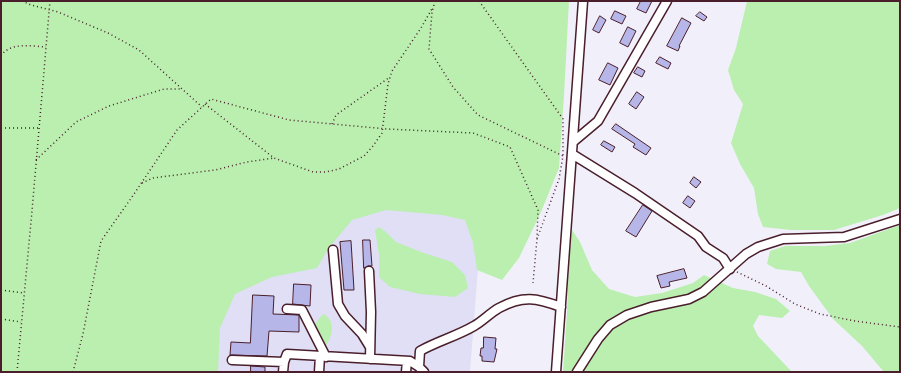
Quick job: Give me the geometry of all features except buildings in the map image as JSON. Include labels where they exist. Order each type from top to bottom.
[{"type":"street","points":[[556,372],[583,1]]},
{"type":"street","points":[[573,142],[598,121],[667,1]]},
{"type":"street","points":[[572,154],[635,193],[698,236],[706,248],[722,258],[730,269]]},
{"type":"street","points":[[577,372],[598,339],[610,324],[627,315],[651,307],[689,299],[703,292],[746,254],[758,247],[770,242],[798,237],[844,237],[900,219]]},
{"type":"street","points":[[333,250],[338,304],[346,316],[362,334],[370,348]]},
{"type":"street","points":[[369,271],[372,312],[370,359]]},
{"type":"street","points":[[422,370],[420,351],[474,326],[499,308],[524,298],[542,300],[561,307]]},
{"type":"street","points":[[287,309],[302,310],[323,356],[319,372]]},
{"type":"street","points":[[283,372],[287,354],[410,361],[422,370]]},
{"type":"street","points":[[232,360],[284,362]]},
{"type":"street","points":[[406,361],[406,372]]},
{"type":"path","points":[[22,1],[31,5],[49,8],[108,33],[139,50],[202,107]]},
{"type":"path","points":[[17,372],[50,1]]},
{"type":"path","points":[[479,1],[563,119],[563,156],[559,179],[537,240]]},
{"type":"path","points":[[435,2],[432,12],[429,49],[453,88],[478,115],[563,156]]},
{"type":"path","points":[[205,104],[274,158],[313,172],[326,172],[339,169],[364,156],[374,146],[382,133],[388,84],[392,70],[421,28],[435,2]]},
{"type":"path","points":[[1,56],[17,46],[46,47]]},
{"type":"path","points":[[332,124],[336,115],[390,77]]},
{"type":"path","points":[[36,160],[76,122],[109,106],[164,88],[181,89]]},
{"type":"path","points":[[73,372],[83,334],[102,240],[142,183],[176,130],[211,99],[289,120],[382,129],[473,133],[510,147],[538,210],[533,283]]},
{"type":"path","points":[[1,128],[39,128]]},
{"type":"path","points":[[142,183],[153,178],[215,170],[247,162],[274,158]]},
{"type":"path","points":[[730,269],[766,286],[795,304],[820,314],[855,321],[900,327]]},
{"type":"path","points":[[1,290],[24,293]]},
{"type":"path","points":[[1,319],[22,322]]},
{"type":"shaded area","points":[[102,187],[482,217],[470,372],[86,372]]},
{"type":"green space","points":[[1,1],[569,1],[559,168],[541,212],[519,258],[502,280],[477,270],[473,243],[465,220],[442,215],[386,210],[352,220],[328,249],[317,268],[272,277],[235,294],[220,328],[218,372],[1,372]]},
{"type":"green space","points":[[747,1],[900,1],[900,208],[883,215],[834,230],[791,230],[763,227],[758,214],[754,188],[740,164],[731,143],[743,104],[734,90],[728,70],[736,48]]},
{"type":"green space","points":[[900,225],[900,372],[884,372],[862,346],[833,319],[809,286],[801,272],[776,269],[767,264],[770,251],[785,246],[825,246],[850,243]]},
{"type":"green space","points":[[379,227],[396,242],[452,262],[465,275],[468,288],[455,297],[420,294],[390,287],[379,277],[379,255],[375,230]]},
{"type":"green space","points":[[572,230],[580,242],[592,270],[609,289],[635,297],[662,293],[693,283],[704,275],[733,288],[755,292],[776,299],[790,311],[782,318],[759,315],[753,326],[758,336],[792,372],[563,372]]},
{"type":"green space","points":[[323,314],[329,318],[331,322],[332,333],[329,341],[323,348],[313,340],[315,324]]}]
